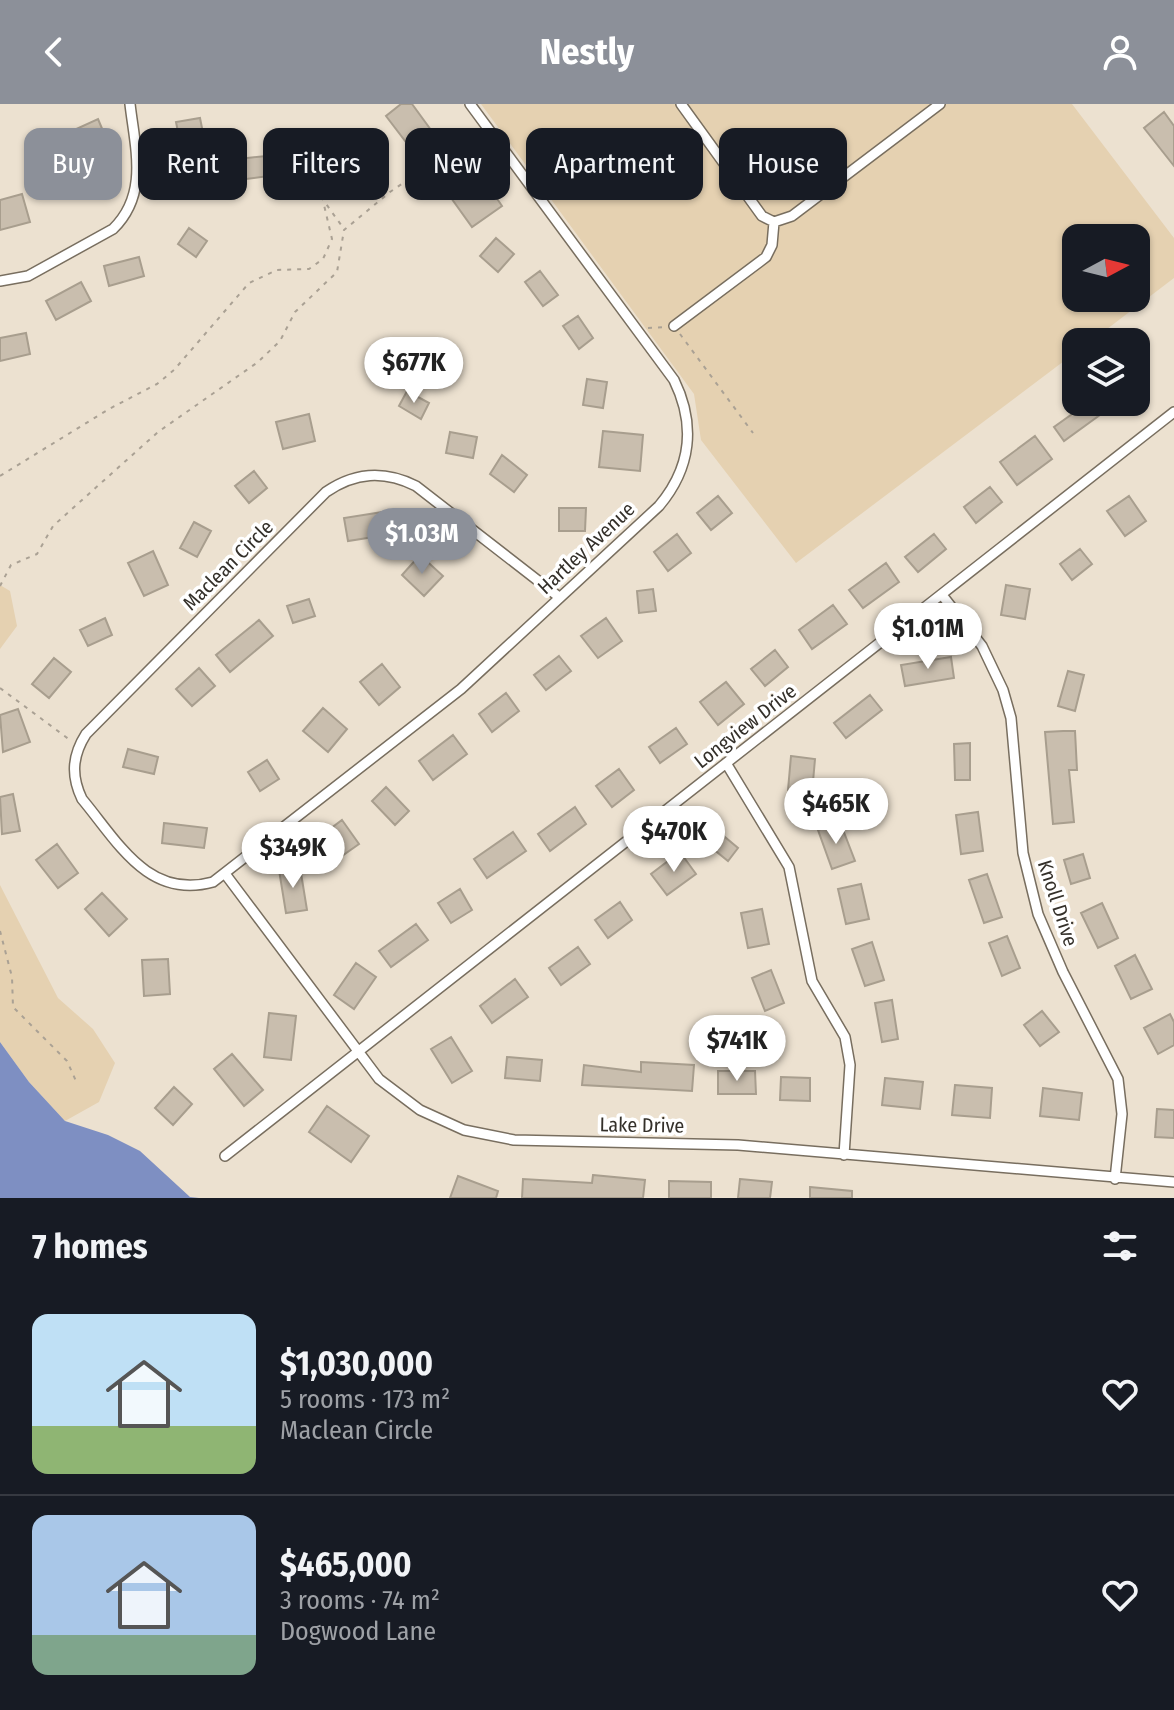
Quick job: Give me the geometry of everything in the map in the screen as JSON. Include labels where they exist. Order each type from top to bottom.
[{"type":"street","points":[[0,281],[28,276],[113,229],[124,218],[137,183],[130,104]]},
{"type":"street","name":"Hartley Avenue","points":[[155,880],[184,887],[213,882],[226,875],[461,689],[670,492],[688,448],[687,415],[674,380],[470,104]]},
{"type":"street","points":[[681,104],[762,216],[774,222],[792,216],[940,104]]},
{"type":"street","points":[[674,326],[762,261],[772,245],[774,222]]},
{"type":"street","name":"Longview Drive","points":[[225,1156],[1174,412]]},
{"type":"street","name":"Maclean Circle","points":[[155,880],[141,870],[82,799],[74,773],[79,745],[326,492],[357,476],[387,475],[402,479],[559,597]]},
{"type":"street","name":"Knoll Drive","points":[[942,595],[982,646],[1003,690],[1011,718],[1023,853],[1038,914],[1056,958],[1118,1079],[1122,1114],[1115,1179]]},
{"type":"street","points":[[726,763],[789,867],[812,981],[845,1037],[850,1065],[844,1155]]},
{"type":"street","name":"Lake Drive","points":[[226,875],[379,1079],[420,1110],[443,1122],[488,1137],[738,1145],[1174,1182]]},
{"type":"path","points":[[0,586],[11,565],[37,554],[53,526],[158,432],[218,392],[280,341],[295,312],[337,272],[344,230],[405,182]]},
{"type":"path","points":[[321,200],[344,230]]},
{"type":"path","points":[[0,476],[109,409],[157,384],[174,370],[249,283],[277,270],[309,269],[323,259],[332,239],[324,205]]},
{"type":"path","points":[[648,328],[674,326],[753,433]]},
{"type":"path","points":[[0,688],[71,741]]},
{"type":"path","points":[[0,931],[12,977],[13,1007],[67,1061],[76,1081]]},
{"type":"shaded area","points":[[481,104],[1072,104],[1174,238],[1174,278],[1150,296],[1150,224],[1062,224],[1062,312],[1129,312],[1108,328],[1062,328],[1062,363],[796,563],[701,440],[694,394],[552,200],[703,200],[703,128],[526,128],[526,165],[510,143],[510,128],[499,128]]},
{"type":"shaded area","points":[[0,585],[10,591],[17,626],[0,649]]},
{"type":"shaded area","points":[[0,885],[58,998],[93,1029],[115,1063],[99,1102],[65,1121],[29,1082],[0,1042]]},
{"type":"water","points":[[0,1042],[29,1082],[65,1121],[108,1135],[140,1151],[190,1197],[199,1198],[0,1198]]},
{"type":"building","points":[[401,104],[412,104],[430,128],[405,128],[405,141],[386,116]]},
{"type":"building","points":[[1164,112],[1174,126],[1174,166],[1144,128]]},
{"type":"building","points":[[200,118],[202,128],[177,128],[176,122]]},
{"type":"building","points":[[98,119],[102,128],[78,128]]},
{"type":"building","points":[[263,156],[263,177],[247,179],[247,158]]},
{"type":"building","points":[[22,194],[30,222],[0,230],[0,200]]},
{"type":"building","points":[[453,200],[498,200],[502,206],[472,227]]},
{"type":"building","points":[[189,228],[207,241],[196,257],[178,244]]},
{"type":"building","points":[[496,238],[514,254],[498,272],[480,256]]},
{"type":"building","points":[[139,257],[144,276],[109,286],[104,266]]},
{"type":"building","points":[[540,271],[558,295],[543,306],[525,282]]},
{"type":"building","points":[[81,282],[91,301],[56,320],[46,301]]},
{"type":"building","points":[[578,316],[593,338],[579,349],[563,326]]},
{"type":"building","points":[[26,333],[30,354],[0,361],[0,338]]},
{"type":"building","points":[[587,379],[607,382],[603,408],[583,405]]},
{"type":"building","points":[[407,391],[429,403],[421,419],[399,406]]},
{"type":"building","points":[[309,414],[315,441],[283,449],[276,422]]},
{"type":"building","points":[[1069,416],[1098,416],[1064,441],[1054,427]]},
{"type":"building","points":[[603,431],[643,435],[640,471],[599,467]]},
{"type":"building","points":[[450,432],[477,437],[473,458],[446,453]]},
{"type":"building","points":[[1035,436],[1052,459],[1017,485],[1000,462]]},
{"type":"building","points":[[502,455],[527,475],[514,492],[490,474]]},
{"type":"building","points":[[254,471],[267,488],[249,503],[235,486]]},
{"type":"building","points":[[990,487],[1002,502],[976,523],[964,507]]},
{"type":"building","points":[[718,496],[732,513],[711,530],[697,513]]},
{"type":"building","points":[[1129,496],[1146,521],[1125,536],[1107,511]]},
{"type":"building","points":[[559,508],[586,508],[585,531],[559,531]]},
{"type":"building","points":[[389,511],[393,534],[348,541],[344,518]]},
{"type":"building","points":[[194,522],[211,531],[197,557],[180,548]]},
{"type":"building","points":[[677,534],[691,553],[668,571],[654,552]]},
{"type":"building","points":[[934,534],[946,549],[918,572],[905,557]]},
{"type":"building","points":[[1080,549],[1092,564],[1072,580],[1060,564]]},
{"type":"building","points":[[153,551],[168,585],[144,596],[128,563]]},
{"type":"building","points":[[420,555],[443,576],[424,596],[402,575]]},
{"type":"building","points":[[886,563],[899,582],[863,608],[849,590]]},
{"type":"building","points":[[1006,585],[1030,589],[1025,619],[1001,615]]},
{"type":"building","points":[[653,589],[656,611],[639,613],[637,591]]},
{"type":"building","points":[[309,599],[315,616],[293,623],[287,606]]},
{"type":"building","points":[[833,605],[847,624],[812,649],[799,630]]},
{"type":"building","points":[[105,618],[112,635],[88,646],[80,630]]},
{"type":"building","points":[[606,618],[622,641],[598,658],[581,636]]},
{"type":"building","points":[[259,620],[273,636],[230,672],[216,655]]},
{"type":"building","points":[[775,650],[788,667],[765,686],[751,669]]},
{"type":"building","points":[[559,656],[571,671],[546,690],[534,675]]},
{"type":"building","points":[[951,657],[954,678],[905,686],[901,665]]},
{"type":"building","points":[[54,658],[71,672],[49,698],[32,684]]},
{"type":"building","points":[[382,664],[400,687],[379,705],[360,682]]},
{"type":"building","points":[[199,668],[215,686],[192,706],[176,689]]},
{"type":"building","points":[[1068,671],[1084,675],[1075,711],[1058,706]]},
{"type":"building","points":[[726,682],[744,704],[718,725],[700,702]]},
{"type":"building","points":[[506,693],[519,711],[492,732],[479,714]]},
{"type":"building","points":[[870,695],[882,710],[846,738],[834,723]]},
{"type":"building","points":[[323,708],[347,729],[328,752],[303,731]]},
{"type":"building","points":[[18,709],[30,742],[3,752],[0,715]]},
{"type":"building","points":[[676,728],[687,744],[660,763],[649,747]]},
{"type":"building","points":[[1075,731],[1077,770],[1069,770],[1074,822],[1053,824],[1045,732]]},
{"type":"building","points":[[453,735],[467,754],[433,780],[419,761]]},
{"type":"building","points":[[970,743],[970,780],[955,780],[954,744]]},
{"type":"building","points":[[128,749],[158,757],[154,774],[123,767]]},
{"type":"building","points":[[791,756],[815,759],[812,793],[788,790]]},
{"type":"building","points":[[267,760],[279,779],[260,791],[248,772]]},
{"type":"building","points":[[619,769],[634,790],[612,807],[596,786]]},
{"type":"building","points":[[386,787],[409,811],[395,825],[372,801]]},
{"type":"building","points":[[13,794],[20,831],[2,834],[0,797]]},
{"type":"building","points":[[575,807],[586,824],[550,851],[538,834]]},
{"type":"building","points":[[978,812],[983,851],[961,854],[956,815]]},
{"type":"building","points":[[342,820],[359,844],[339,858],[322,835]]},
{"type":"building","points":[[707,822],[738,848],[728,861],[696,835]]},
{"type":"building","points":[[840,822],[855,861],[832,869],[818,830]]},
{"type":"building","points":[[164,823],[207,828],[204,848],[162,843]]},
{"type":"building","points":[[513,832],[526,851],[487,878],[474,859]]},
{"type":"building","points":[[57,844],[78,873],[58,888],[36,860]]},
{"type":"building","points":[[680,852],[696,874],[667,895],[651,874]]},
{"type":"building","points":[[1083,854],[1090,878],[1071,884],[1064,860]]},
{"type":"building","points":[[300,867],[307,910],[286,913],[279,870]]},
{"type":"building","points":[[987,874],[1002,917],[984,923],[969,880]]},
{"type":"building","points":[[861,884],[869,919],[846,924],[838,889]]},
{"type":"building","points":[[460,889],[472,910],[451,923],[438,903]]},
{"type":"building","points":[[102,893],[127,919],[109,936],[85,909]]},
{"type":"building","points":[[620,902],[632,920],[608,938],[595,920]]},
{"type":"building","points":[[1102,903],[1118,938],[1098,948],[1081,913]]},
{"type":"building","points":[[762,909],[769,944],[748,948],[741,913]]},
{"type":"building","points":[[416,924],[428,940],[391,967],[379,951]]},
{"type":"building","points":[[1007,936],[1020,968],[1002,976],[989,943]]},
{"type":"building","points":[[872,942],[884,980],[865,986],[852,949]]},
{"type":"building","points":[[578,947],[590,964],[561,985],[549,968]]},
{"type":"building","points":[[1135,955],[1152,989],[1131,999],[1115,966]]},
{"type":"building","points":[[168,959],[170,994],[144,996],[142,960]]},
{"type":"building","points":[[356,963],[376,977],[354,1009],[334,995]]},
{"type":"building","points":[[771,970],[784,1003],[765,1011],[752,978]]},
{"type":"building","points":[[515,979],[528,997],[492,1023],[480,1006]]},
{"type":"building","points":[[892,1000],[898,1039],[882,1042],[875,1003]]},
{"type":"building","points":[[1042,1011],[1059,1032],[1040,1046],[1024,1025]]},
{"type":"building","points":[[269,1013],[296,1016],[291,1060],[264,1057]]},
{"type":"building","points":[[1170,1014],[1174,1022],[1174,1045],[1158,1054],[1144,1028]]},
{"type":"building","points":[[451,1037],[472,1071],[452,1083],[431,1049]]},
{"type":"building","points":[[232,1054],[263,1090],[244,1106],[214,1069]]},
{"type":"building","points":[[507,1057],[542,1060],[540,1081],[505,1078]]},
{"type":"building","points":[[641,1062],[694,1065],[692,1091],[582,1085],[584,1065],[641,1072]]},
{"type":"building","points":[[718,1071],[755,1071],[756,1094],[718,1094]]},
{"type":"building","points":[[781,1077],[810,1078],[810,1101],[780,1100]]},
{"type":"building","points":[[885,1078],[923,1082],[920,1109],[882,1105]]},
{"type":"building","points":[[955,1085],[992,1088],[990,1118],[952,1115]]},
{"type":"building","points":[[174,1087],[192,1104],[173,1125],[155,1108]]},
{"type":"building","points":[[1043,1088],[1082,1093],[1079,1120],[1040,1116]]},
{"type":"building","points":[[327,1106],[369,1136],[351,1162],[309,1132]]},
{"type":"building","points":[[1157,1109],[1174,1110],[1174,1138],[1155,1137]]},
{"type":"building","points":[[593,1175],[645,1180],[643,1198],[522,1198],[523,1179],[592,1183]]},
{"type":"building","points":[[458,1176],[498,1191],[496,1198],[450,1198]]},
{"type":"building","points":[[740,1179],[772,1182],[770,1198],[738,1198]]},
{"type":"building","points":[[669,1181],[711,1182],[711,1198],[669,1198]]},
{"type":"building","points":[[810,1187],[852,1191],[852,1198],[810,1198]]}]
